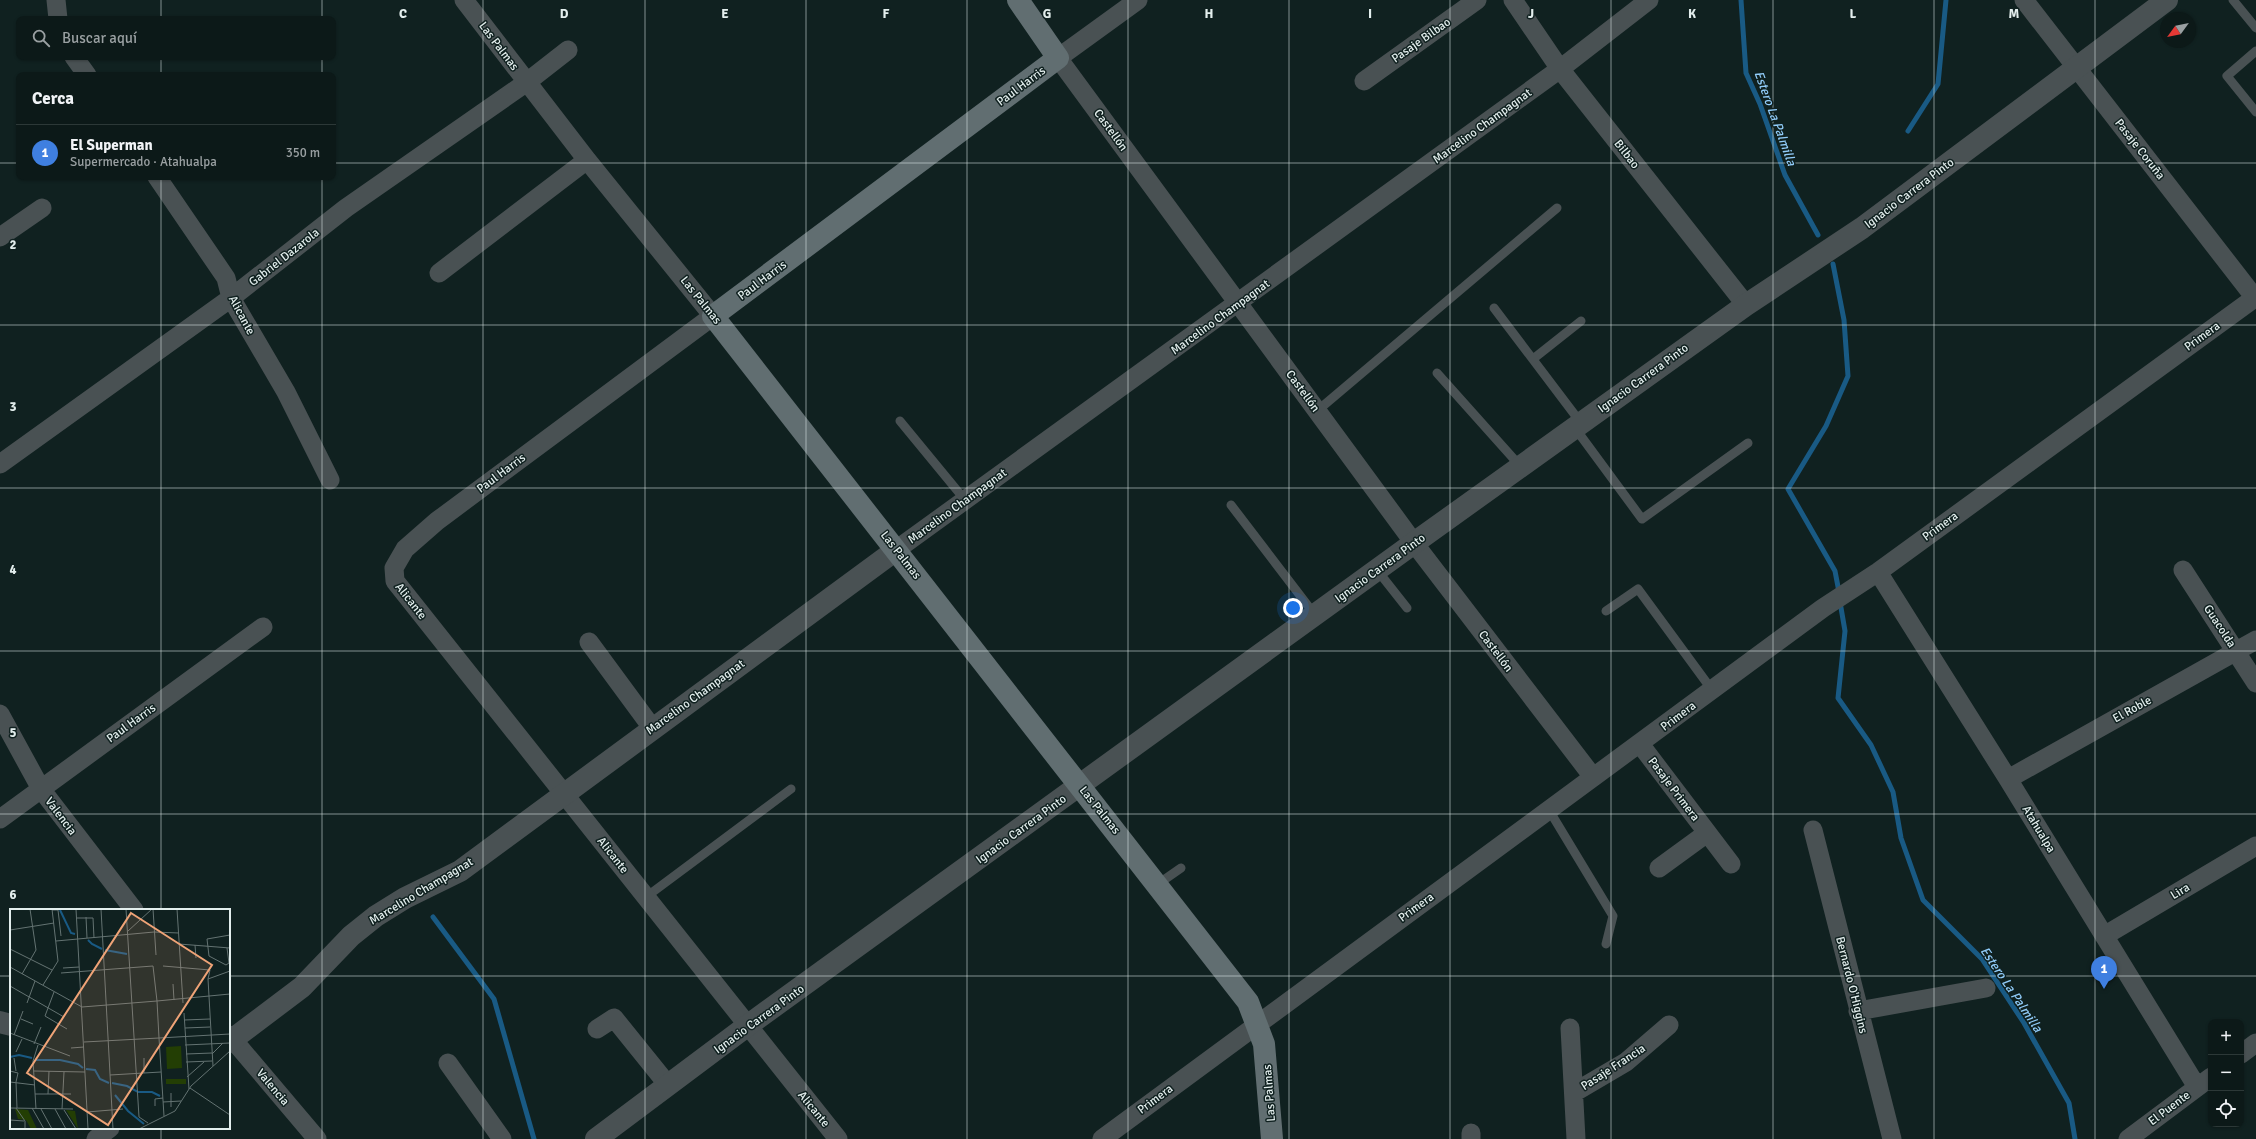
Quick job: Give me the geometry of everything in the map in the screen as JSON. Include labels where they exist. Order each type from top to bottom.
[{"type":"main road","name":"Castellón","points":[[1018,0],[1058,58]]},
{"type":"main road","name":"Paul Harris","points":[[714,316],[1058,58]]},
{"type":"main road","name":"Las Palmas","points":[[714,316],[1158,884],[1248,1002],[1258,1023],[1264,1044],[1272,1139]]},
{"type":"street","points":[[56,0],[58,16]]},
{"type":"street","name":"Las Palmas","points":[[464,0],[587,160],[714,316]]},
{"type":"street","name":"Paul Harris","points":[[1058,58],[1138,0]]},
{"type":"street","name":"Pasaje Bilbao","points":[[1364,81],[1477,0]]},
{"type":"street","name":"Bilbao","points":[[1513,0],[1560,69],[1746,305]]},
{"type":"street","name":"Marcelino Champagnat","points":[[230,1039],[302,987],[351,936],[376,916],[405,898],[460,870],[896,550],[1560,69],[1649,0]]},
{"type":"street","name":"Pasaje Coruña","points":[[2024,0],[2255,297]]},
{"type":"street","name":"Ignacio Carrera Pinto","points":[[596,1139],[748,1026],[1414,543],[1746,305],[1862,228],[2167,0]]},
{"type":"street","name":"Gabriel Dazarola","points":[[2,459],[231,298],[346,208],[527,82],[568,50]]},
{"type":"street","name":"Castellón","points":[[1058,58],[1414,543],[1593,777]]},
{"type":"street","points":[[76,60],[85,72]]},
{"type":"street","points":[[439,273],[587,160]]},
{"type":"street","name":"Alicante","points":[[159,180],[226,278],[231,298],[286,392],[330,480]]},
{"type":"street","points":[[0,237],[42,208]]},
{"type":"street","name":"Primera","points":[[1102,1139],[1823,608],[1855,585],[1878,572],[2255,297]]},
{"type":"street","name":"Paul Harris","points":[[394,568],[405,550],[437,520],[714,316]]},
{"type":"street","name":"Alicante","points":[[394,568],[395,581],[565,793],[838,1139]]},
{"type":"street","name":"Guacolda","points":[[2183,570],[2256,683]]},
{"type":"street","name":"Atahualpa","points":[[1878,572],[2008,779],[2104,936],[2204,1082]]},
{"type":"street","name":"Paul Harris","points":[[0,819],[263,627]]},
{"type":"street","name":"El Roble","points":[[2008,779],[2256,640]]},
{"type":"street","points":[[589,642],[653,729]]},
{"type":"street","name":"Valencia","points":[[0,714],[41,789],[133,909]]},
{"type":"street","name":"Pasaje Primera","points":[[1640,744],[1731,864]]},
{"type":"street","name":"Bernardo O'Higgins","points":[[1813,830],[1858,1011],[1892,1139]]},
{"type":"street","name":"Pasaje Primera","points":[[1659,868],[1707,833]]},
{"type":"street","name":"Lira","points":[[2104,936],[2256,846]]},
{"type":"street","points":[[1858,1011],[1986,988]]},
{"type":"street","points":[[597,1029],[614,1018],[668,1085]]},
{"type":"street","points":[[0,1022],[10,1025]]},
{"type":"street","name":"Pasaje Francia","points":[[1575,1092],[1626,1062],[1669,1025]]},
{"type":"street","points":[[1570,1028],[1575,1092],[1576,1139]]},
{"type":"street","name":"Valencia","points":[[230,1039],[317,1139]]},
{"type":"street","points":[[2244,1052],[2256,1043]]},
{"type":"street","points":[[448,1063],[502,1139]]},
{"type":"street","name":"El Puente","points":[[2128,1139],[2204,1082]]},
{"type":"street","points":[[96,1139],[109,1129]]},
{"type":"lane","points":[[2233,0],[2256,28]]},
{"type":"lane","points":[[2256,52],[2227,76],[2256,112]]},
{"type":"lane","points":[[1317,411],[1557,208]]},
{"type":"lane","points":[[1494,308],[1533,359],[1642,519],[1748,443]]},
{"type":"lane","points":[[1533,359],[1581,321]]},
{"type":"lane","points":[[1437,373],[1521,467]]},
{"type":"lane","points":[[900,421],[965,500]]},
{"type":"lane","points":[[1232,505],[1315,615]]},
{"type":"lane","points":[[1377,570],[1407,608]]},
{"type":"lane","points":[[1606,611],[1638,589],[1712,690]]},
{"type":"lane","points":[[646,897],[791,789]]},
{"type":"lane","points":[[1549,810],[1613,916],[1606,944]]},
{"type":"lane","points":[[1158,884],[1181,868]]},
{"type":"waterway","name":"Estero La Palmilla","points":[[1741,0],[1746,73],[1760,104],[1785,175],[1818,235]]},
{"type":"waterway","points":[[1908,131],[1938,84],[1946,0]]},
{"type":"waterway","name":"Estero La Palmilla","points":[[1833,264],[1844,320],[1848,376],[1826,426],[1788,489],[1835,571],[1839,592]]},
{"type":"waterway","name":"Estero La Palmilla","points":[[1840,602],[1845,631],[1838,698],[1871,745],[1893,792],[1901,838],[1923,900],[1982,959],[2024,1023],[2069,1103],[2075,1139]]},
{"type":"waterway","points":[[433,917],[494,999],[534,1139]]},
{"type":"place","name":"El Superman","points":[[2104,989]]}]
